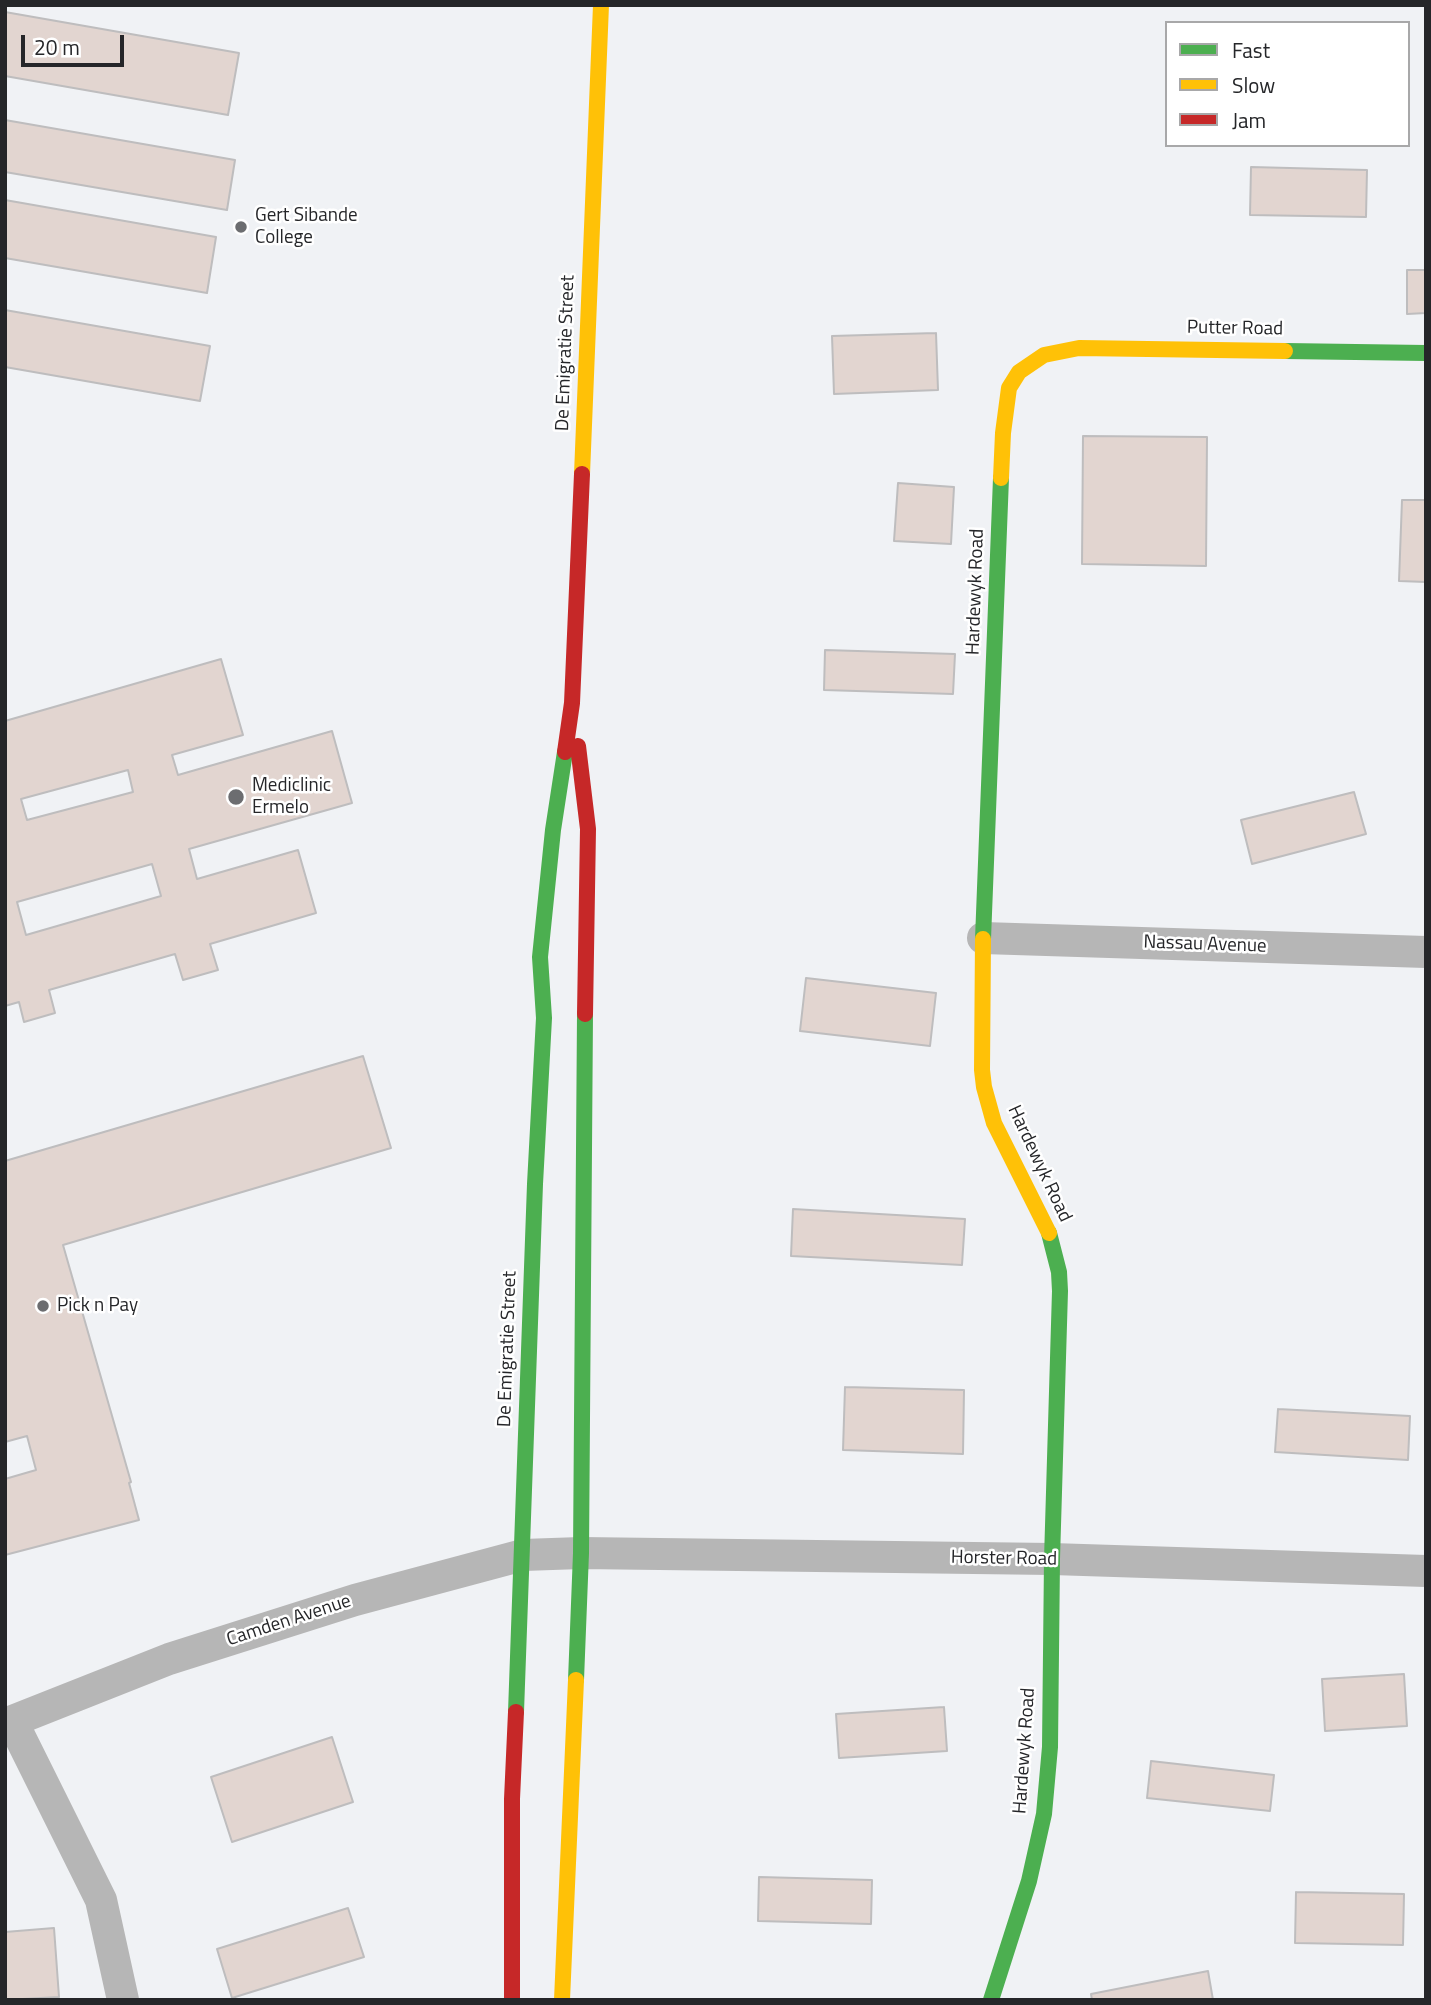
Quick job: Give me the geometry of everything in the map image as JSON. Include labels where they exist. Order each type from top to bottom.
[{"type":"main road","name":"De Emigratie Street","points":[[512,2000],[512,1799],[535,1184],[544,1018],[540,957],[552,830],[572,702],[601,5]]},
{"type":"main road","name":"Putter Road","points":[[1044,355],[1079,348],[1426,353]]},
{"type":"main road","name":"Hardewyk Road","points":[[991,2000],[1029,1881],[1044,1814],[1050,1747],[1059,1272],[1048,1228],[994,1123],[984,1087],[984,938],[1004,410],[1009,388],[1019,372],[1044,355]]},
{"type":"main road","name":"De Emigratie Street","points":[[562,2000],[581,1553],[588,829],[572,702]]},
{"type":"street","name":"Nassau Avenue","points":[[984,938],[1426,952]]},
{"type":"street","name":"Camden Avenue","points":[[9,1723],[182,1655],[355,1600],[523,1555],[581,1553]]},
{"type":"street","name":"Horster Road","points":[[581,1553],[1052,1559],[1426,1571]]},
{"type":"street","points":[[9,1723],[101,1900],[123,2000]]},
{"type":"building","points":[[5,12],[239,53],[228,115],[5,76]]},
{"type":"building","points":[[5,120],[235,160],[227,210],[5,172]]},
{"type":"building","points":[[1251,167],[1367,170],[1366,217],[1250,215]]},
{"type":"building","points":[[5,200],[216,237],[207,293],[5,258]]},
{"type":"building","points":[[1407,270],[1426,270],[1426,313],[1407,314]]},
{"type":"building","points":[[5,310],[210,346],[200,401],[5,367]]},
{"type":"building","points":[[936,333],[938,390],[834,394],[832,336]]},
{"type":"building","points":[[1083,436],[1207,437],[1206,566],[1082,564]]},
{"type":"building","points":[[898,483],[954,487],[951,544],[894,541]]},
{"type":"building","points":[[1402,500],[1426,500],[1426,582],[1399,581]]},
{"type":"building","points":[[825,650],[955,654],[953,694],[824,690]]},
{"type":"building","points":[[221,659],[243,735],[172,755],[178,775],[332,731],[352,803],[189,849],[197,879],[298,850],[316,913],[210,944],[218,970],[183,980],[175,954],[49,990],[55,1013],[24,1022],[19,1002],[5,1006],[5,721]],"holes":[[[128,770],[133,792],[27,820],[21,799]],[[152,864],[161,896],[26,935],[17,902]]]},
{"type":"building","points":[[1354,792],[1366,834],[1252,864],[1241,820]]},
{"type":"building","points":[[806,978],[936,993],[930,1046],[800,1031]]},
{"type":"building","name":"Pick n Pay","points":[[363,1056],[391,1148],[63,1245],[131,1482],[129,1483],[139,1520],[5,1555],[5,1479],[36,1470],[27,1436],[5,1442],[5,1161]]},
{"type":"building","points":[[793,1209],[965,1219],[962,1265],[791,1256]]},
{"type":"building","points":[[845,1387],[964,1390],[963,1454],[843,1450]]},
{"type":"building","points":[[1278,1409],[1410,1416],[1408,1460],[1275,1452]]},
{"type":"building","points":[[1404,1674],[1407,1726],[1325,1731],[1322,1679]]},
{"type":"building","points":[[944,1707],[947,1751],[839,1758],[836,1714]]},
{"type":"building","points":[[332,1737],[353,1802],[232,1842],[211,1777]]},
{"type":"building","points":[[1151,1761],[1274,1775],[1270,1811],[1147,1798]]},
{"type":"building","points":[[759,1877],[872,1880],[871,1924],[758,1921]]},
{"type":"building","points":[[1296,1892],[1404,1894],[1403,1945],[1295,1943]]},
{"type":"building","points":[[348,1908],[364,1957],[232,1998],[217,1949]]},
{"type":"building","points":[[54,1928],[59,1997],[5,2000],[5,1932]]},
{"type":"building","points":[[1208,1971],[1213,2000],[1092,2000],[1091,1994]]},
{"type":"traffic: fast","points":[[1285,351],[1426,353]]},
{"type":"traffic: fast","points":[[983,939],[1001,478]]},
{"type":"traffic: fast","points":[[516,1712],[535,1184],[544,1018],[540,957],[553,830],[565,752]]},
{"type":"traffic: fast","points":[[576,1680],[581,1553],[585,1014]]},
{"type":"traffic: fast","points":[[991,2000],[1029,1881],[1044,1814],[1050,1747],[1052,1559],[1060,1291],[1059,1272],[1049,1233]]},
{"type":"traffic: slow","points":[[582,474],[601,5]]},
{"type":"traffic: slow","points":[[1001,478],[1009,388],[1019,372],[1044,355],[1079,348],[1285,351]]},
{"type":"traffic: slow","points":[[983,939],[984,1087],[994,1123],[1049,1233]]},
{"type":"traffic: slow","points":[[562,2000],[576,1680]]},
{"type":"traffic: jam","points":[[565,752],[572,703],[582,474]]},
{"type":"traffic: jam","points":[[578,746],[588,829],[585,1014]]},
{"type":"traffic: jam","points":[[512,2000],[512,1799],[516,1712]]},
{"type":"place","name":"Gert Sibande College","points":[[241,227]]},
{"type":"place","name":"Mediclinic Ermelo","points":[[236,797]]},
{"type":"place","name":"Pick n Pay","points":[[43,1306]]}]
